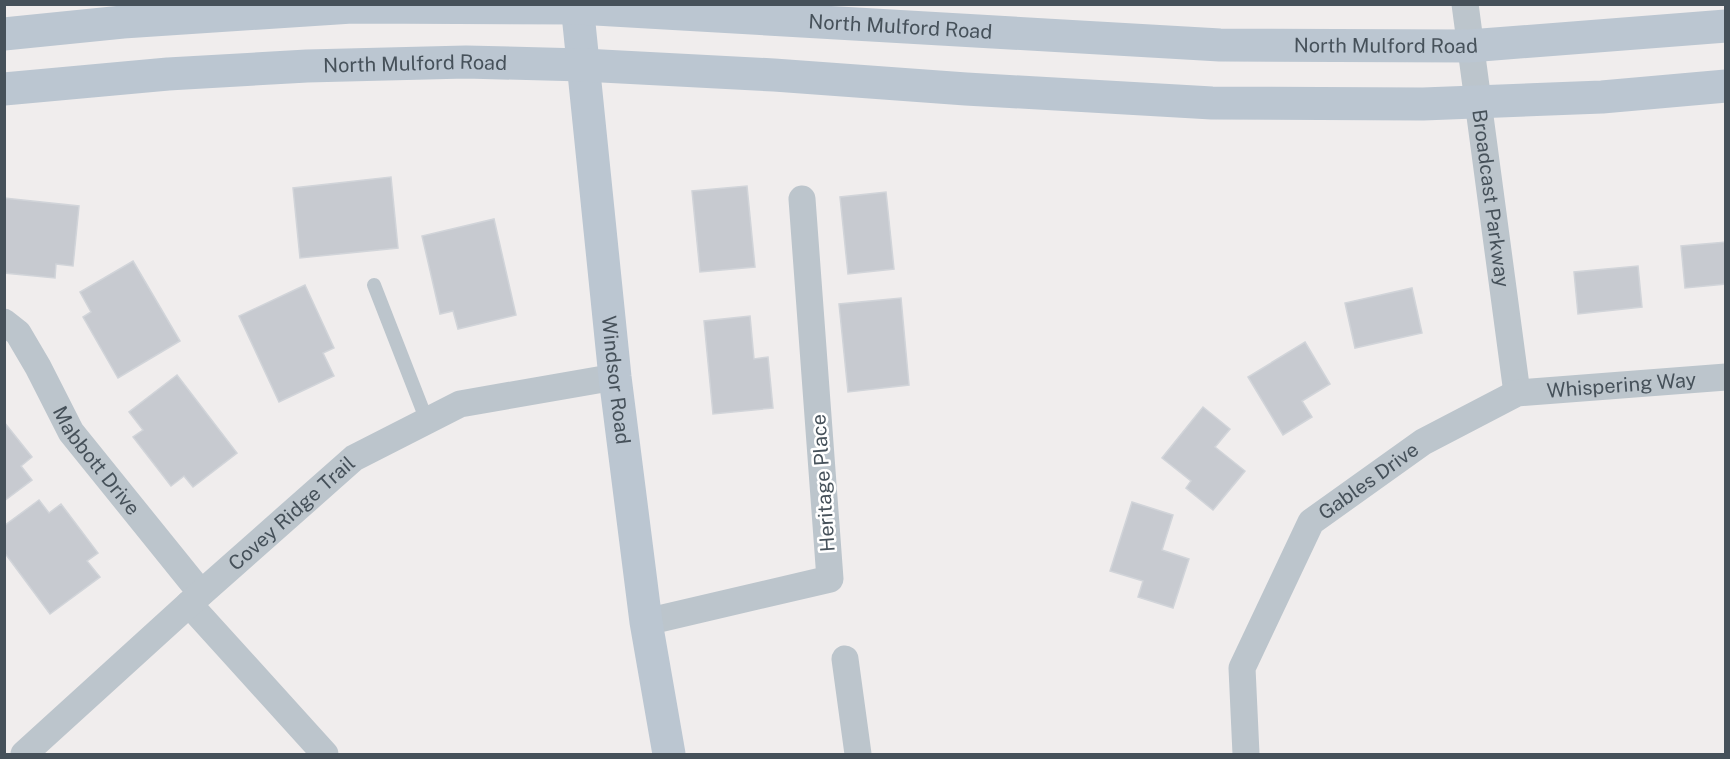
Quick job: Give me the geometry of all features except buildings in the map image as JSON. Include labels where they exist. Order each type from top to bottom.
[{"type":"street","name":"Broadcast Parkway","points":[[1465,4],[1517,393]]},
{"type":"street","name":"North Mulford Road","points":[[4,34],[123,22],[352,7],[577,6],[1220,45],[1469,46],[1725,26]]},
{"type":"street","name":"Windsor Road","points":[[577,6],[615,377],[646,622],[669,754]]},
{"type":"street","name":"North Mulford Road","points":[[4,89],[168,74],[307,66],[466,62],[584,65],[774,75],[978,90],[1212,103],[1424,104],[1602,97],[1725,86]]},
{"type":"street","name":"Heritage Place","points":[[646,622],[830,579],[802,199]]},
{"type":"street","name":"Mabbott Drive","points":[[4,322],[18,333],[71,432],[195,599],[325,754]]},
{"type":"street","name":"Whispering Way","points":[[1517,393],[1725,376]]},
{"type":"street","name":"Covey Ridge Trail","points":[[24,754],[354,459],[460,404],[615,377]]},
{"type":"street","name":"Gables Drive","points":[[1246,754],[1242,668],[1311,522],[1423,442],[1517,393]]},
{"type":"street","points":[[844,659],[858,754]]},
{"type":"lane","points":[[374,285],[427,421]]}]
